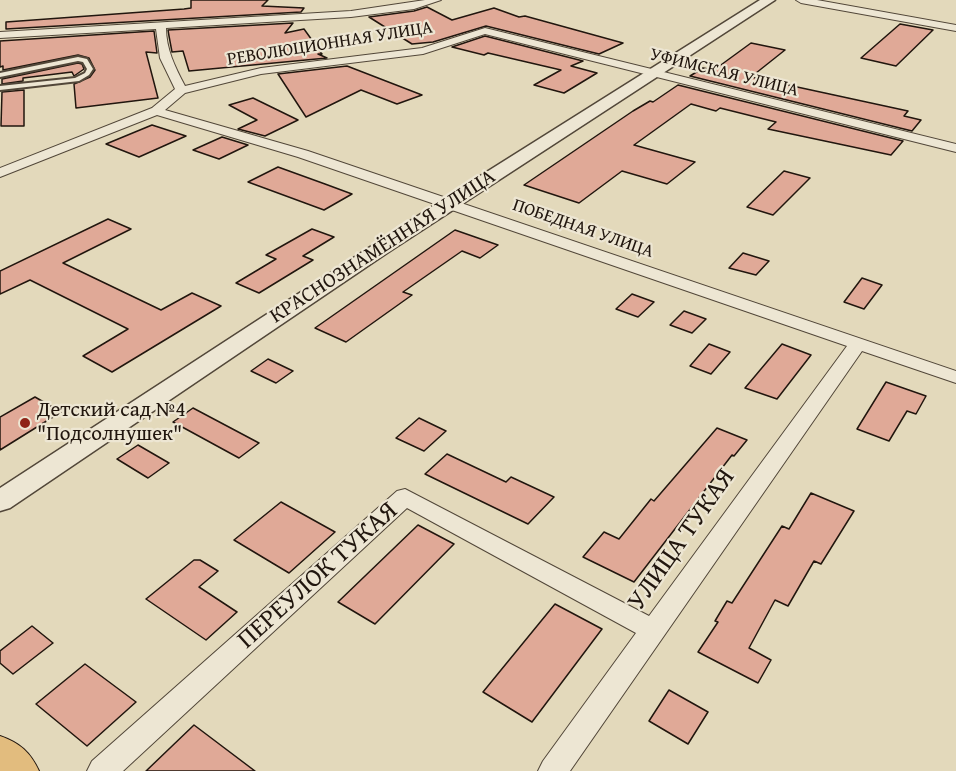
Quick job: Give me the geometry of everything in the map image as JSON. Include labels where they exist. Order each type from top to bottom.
[{"type":"main road","points":[[0,756],[15,771]]},
{"type":"street","points":[[0,35],[161,24],[266,13],[376,12],[436,0]]},
{"type":"street","name":"КРАСНОЗНАМЁННАЯ УЛИЦА","points":[[0,501],[448,203],[769,0]]},
{"type":"street","points":[[801,0],[956,28]]},
{"type":"street","points":[[0,173],[156,111],[181,90],[164,55],[160,38],[161,24]]},
{"type":"street","name":"УФИМСКАЯ УЛИЦА","points":[[485,32],[956,148]]},
{"type":"street","name":"РЕВОЛЮЦИОННАЯ УЛИЦА","points":[[181,90],[261,71],[423,51],[485,32]]},
{"type":"street","name":"ПОБЕДНАЯ УЛИЦА","points":[[156,111],[303,154],[956,377]]},
{"type":"street","name":"УЛИЦА ТУКАЯ","points":[[553,771],[858,343]]},
{"type":"street","name":"ПЕРЕУЛОК ТУКАЯ","points":[[102,771],[405,497],[653,630]]},
{"type":"lane","points":[[0,75],[78,60],[85,60],[90,69],[87,74],[77,80],[0,88]]},
{"type":"building","points":[[191,0],[268,0],[262,6],[304,8],[301,12],[6,29],[6,22],[191,8]]},
{"type":"building","points":[[427,7],[452,20],[494,8],[519,17],[525,16],[623,43],[599,54],[486,26],[433,42],[412,44],[369,17]]},
{"type":"building","points":[[293,23],[285,33],[304,29],[322,54],[318,54],[327,58],[189,71],[183,51],[172,52],[168,30]]},
{"type":"building","points":[[900,24],[933,30],[896,66],[861,58]]},
{"type":"building","points":[[154,31],[157,53],[146,52],[158,98],[76,108],[74,84],[90,77],[95,70],[89,58],[78,55],[3,70],[3,66],[0,67],[0,41]]},
{"type":"building","points":[[485,36],[583,61],[571,66],[597,73],[564,93],[534,85],[561,70],[452,47]]},
{"type":"building","points":[[751,43],[785,50],[751,77],[908,111],[904,116],[921,120],[912,131],[690,76],[703,68],[714,70]]},
{"type":"building","points":[[82,64],[84,69],[74,76],[72,72],[23,78],[23,81],[2,84],[2,79]]},
{"type":"building","points":[[347,66],[422,95],[397,104],[361,90],[306,117],[278,74]]},
{"type":"building","points":[[678,85],[903,141],[891,155],[768,129],[776,122],[720,108],[716,111],[691,104],[634,145],[695,162],[667,184],[622,171],[579,203],[524,185],[633,111],[650,101],[653,102]]},
{"type":"building","points":[[24,90],[24,126],[1,126],[2,92]]},
{"type":"building","points":[[253,98],[298,120],[265,136],[238,129],[257,120],[229,105]]},
{"type":"building","points":[[152,125],[186,136],[139,157],[106,144]]},
{"type":"building","points":[[222,137],[248,145],[219,159],[193,150]]},
{"type":"building","points":[[278,167],[352,194],[324,210],[248,182]]},
{"type":"building","points":[[784,171],[810,178],[773,215],[747,207]]},
{"type":"building","points":[[108,219],[131,229],[63,263],[161,310],[192,293],[221,306],[112,372],[83,356],[128,329],[30,280],[0,294],[0,271]]},
{"type":"building","points":[[312,229],[334,237],[303,256],[313,260],[259,293],[236,283],[276,259],[266,255]]},
{"type":"building","points":[[455,230],[498,245],[480,258],[462,251],[403,292],[412,295],[346,342],[315,328]]},
{"type":"building","points":[[743,253],[769,261],[756,275],[729,268]]},
{"type":"building","points":[[862,278],[882,285],[864,309],[844,302]]},
{"type":"building","points":[[632,294],[654,302],[638,317],[616,309]]},
{"type":"building","points":[[684,311],[706,319],[692,333],[670,325]]},
{"type":"building","points":[[709,344],[730,352],[711,374],[690,366]]},
{"type":"building","points":[[782,344],[811,355],[777,399],[745,388]]},
{"type":"building","points":[[268,359],[293,371],[276,383],[251,371]]},
{"type":"building","points":[[886,382],[926,396],[916,414],[907,411],[889,441],[857,429]]},
{"type":"building","points":[[35,397],[61,412],[0,450],[0,417]]},
{"type":"building","points":[[193,408],[259,443],[239,458],[173,422]]},
{"type":"building","points":[[419,418],[446,431],[424,451],[396,438]]},
{"type":"building","points":[[717,428],[747,440],[734,456],[732,455],[634,582],[583,557],[604,532],[619,539],[651,499],[654,501]]},
{"type":"building","points":[[138,445],[169,463],[148,478],[117,459]]},
{"type":"building","points":[[447,454],[506,482],[511,477],[554,497],[528,524],[425,474]]},
{"type":"building","points":[[811,493],[854,511],[821,564],[814,561],[788,606],[775,600],[749,648],[771,660],[758,683],[698,652],[718,622],[715,621],[727,601],[732,603],[782,526],[789,529]]},
{"type":"building","points":[[281,502],[335,532],[289,573],[234,540]]},
{"type":"building","points":[[418,525],[454,544],[375,624],[338,602]]},
{"type":"building","points":[[194,560],[200,560],[218,571],[199,587],[237,612],[206,640],[146,599]]},
{"type":"building","points":[[555,604],[602,629],[532,722],[483,692]]},
{"type":"building","points":[[32,626],[53,643],[13,674],[0,663],[0,651]]},
{"type":"building","points":[[85,664],[136,702],[87,746],[36,704]]},
{"type":"building","points":[[669,690],[708,712],[688,744],[649,721]]},
{"type":"building","points":[[194,725],[255,771],[146,771]]},
{"type":"place","name":"Детский сад №4 \"Подсолнушек\"","points":[[25,423]]}]
